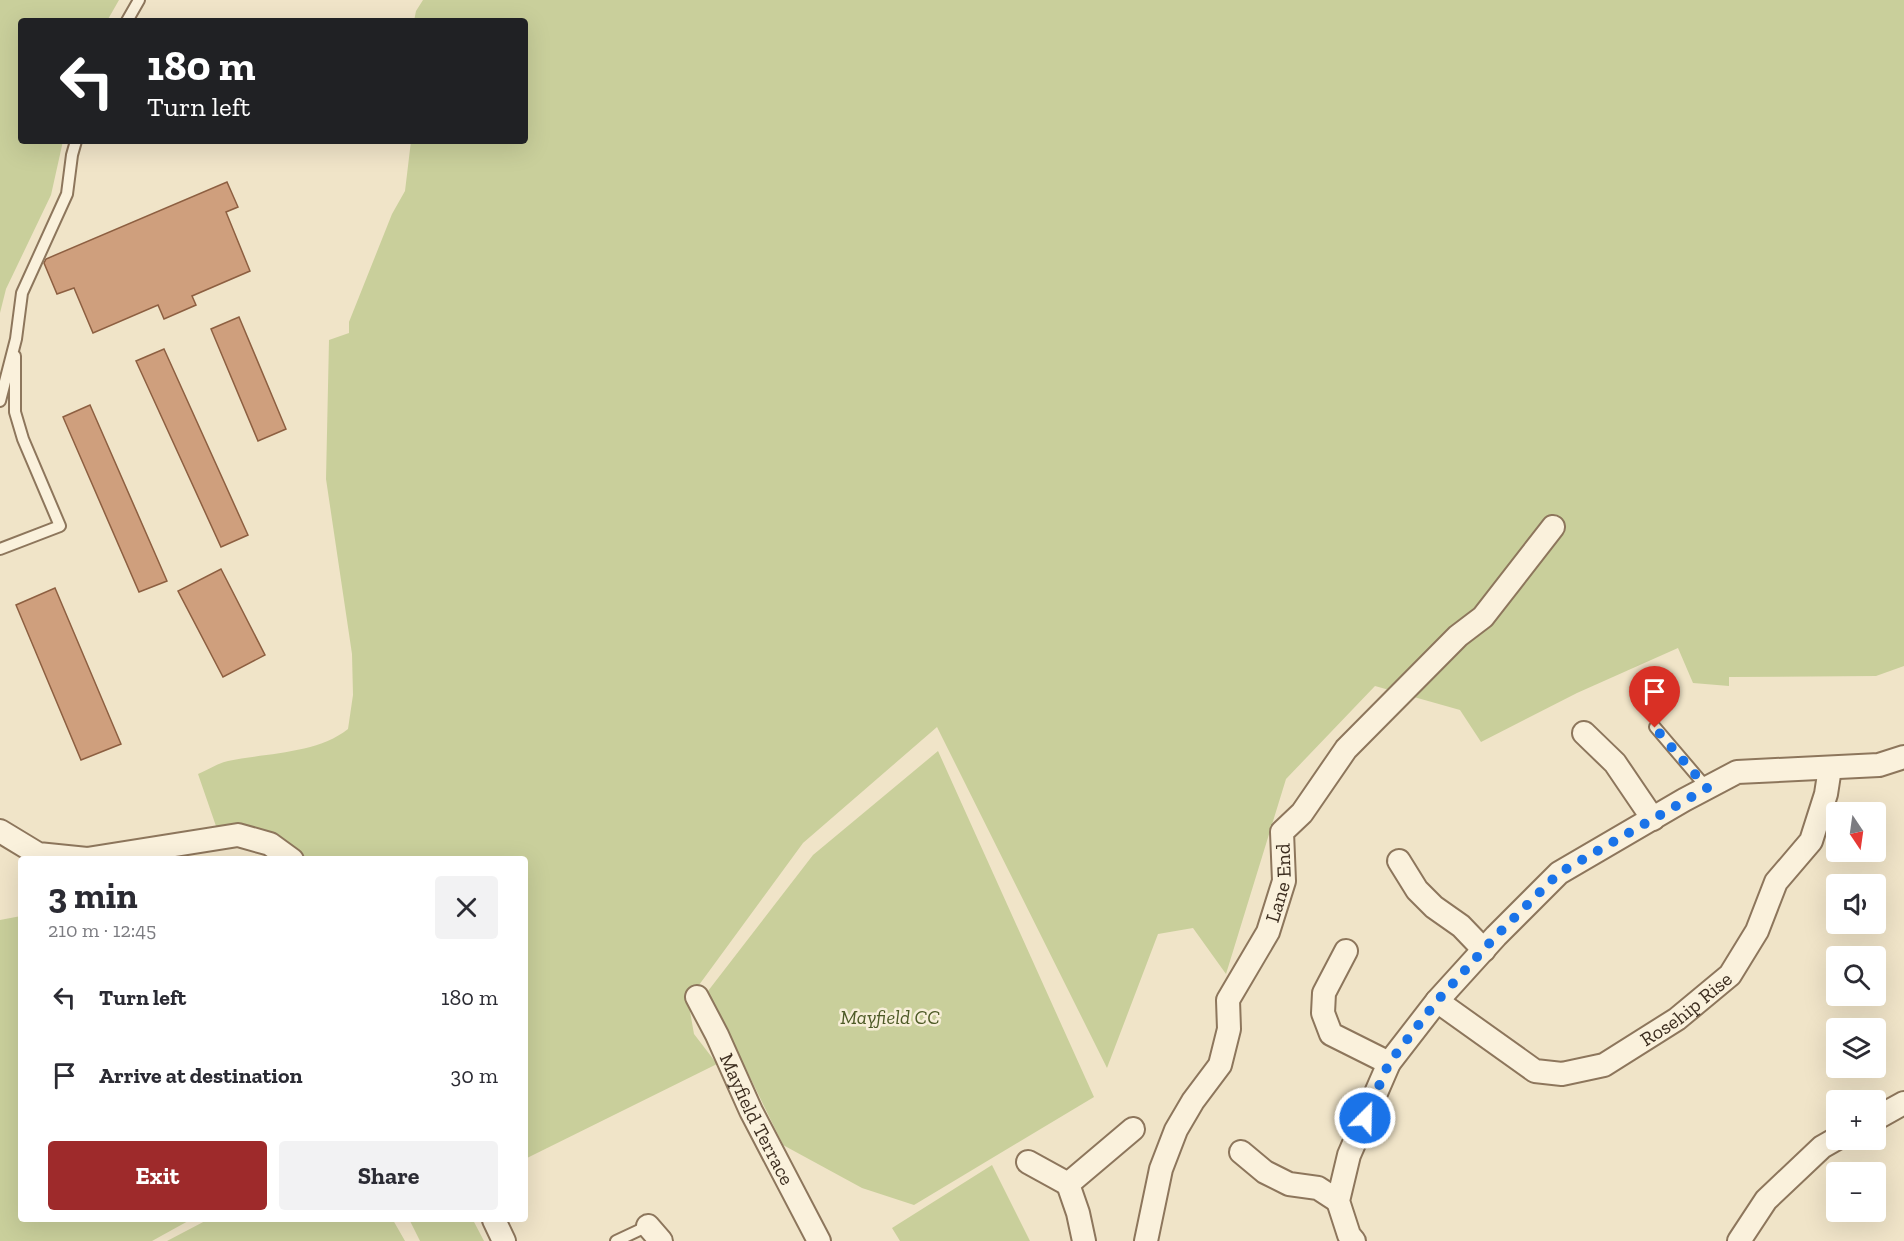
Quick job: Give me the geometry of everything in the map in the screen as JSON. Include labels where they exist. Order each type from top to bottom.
[{"type":"street","name":"Lane End","points":[[1146,1241],[1161,1169],[1176,1130],[1192,1101],[1220,1065],[1229,1029],[1228,1000],[1268,932],[1284,881],[1282,832],[1302,813],[1346,748],[1458,636],[1483,617],[1553,527]]},
{"type":"street","points":[[1584,733],[1615,763],[1653,819]]},
{"type":"street","points":[[1354,1241],[1349,1234],[1338,1201],[1349,1155],[1389,1063],[1437,1001],[1559,873],[1737,772],[1879,765],[1904,756]]},
{"type":"street","name":"Rosehip Rise","points":[[1437,1001],[1535,1071],[1562,1074],[1604,1065],[1677,1018],[1730,975],[1757,931],[1776,882],[1811,842],[1826,794],[1830,768]]},
{"type":"street","points":[[0,831],[38,854],[58,856]]},
{"type":"street","points":[[106,856],[238,835],[270,844],[286,856]]},
{"type":"street","points":[[1399,861],[1417,890],[1434,907],[1461,926],[1484,950]]},
{"type":"street","points":[[1346,951],[1324,993],[1323,1013],[1331,1034],[1389,1063]]},
{"type":"street","name":"Mayfield Terrace","points":[[698,997],[751,1111],[819,1241]]},
{"type":"street","points":[[1886,1113],[1904,1103]]},
{"type":"street","points":[[1068,1184],[1133,1129]]},
{"type":"street","points":[[1739,1241],[1766,1200],[1826,1145]]},
{"type":"street","points":[[1241,1152],[1265,1172],[1289,1184],[1318,1188],[1338,1201]]},
{"type":"street","points":[[1028,1162],[1068,1184],[1084,1241]]},
{"type":"street","points":[[495,1222],[504,1241]]},
{"type":"lane","points":[[129,18],[139,0]]},
{"type":"lane","points":[[0,401],[15,339],[22,292],[67,194],[75,144]]},
{"type":"lane","points":[[0,549],[60,526],[15,412],[15,339]]},
{"type":"lane","points":[[1655,728],[1707,788]]},
{"type":"lane","points":[[616,1241],[654,1233]]},
{"type":"green space","points":[[0,0],[119,0],[109,18],[18,18],[18,144],[62,144],[51,195],[6,289],[0,313]]},
{"type":"green space","points":[[423,0],[1904,0],[1904,666],[1876,676],[1729,677],[1729,686],[1693,683],[1678,648],[1577,693],[1481,742],[1460,710],[1375,686],[1286,779],[1226,974],[1193,928],[1158,934],[1107,1068],[937,727],[803,843],[688,1000],[694,1034],[717,1064],[528,1158],[528,856],[278,856],[217,829],[198,774],[228,761],[306,748],[335,737],[348,729],[353,695],[352,654],[326,479],[329,340],[349,333],[349,322],[392,214],[405,191],[411,144],[528,144],[528,18],[415,18]]},
{"type":"green space","name":"Mayfield CC","points":[[938,751],[1094,1097],[914,1205],[862,1188],[783,1145],[708,991],[813,855]]},
{"type":"green space","points":[[18,917],[18,1222],[186,1222],[152,1241],[0,1241],[0,920]]},
{"type":"green space","points":[[992,1165],[1030,1241],[900,1241],[892,1228]]},
{"type":"green space","points":[[203,1222],[394,1222],[405,1241],[167,1241]]},
{"type":"green space","points":[[410,1222],[474,1222],[484,1241],[420,1241]]},
{"type":"building","points":[[227,182],[238,207],[226,212],[250,271],[192,296],[196,305],[164,319],[158,305],[93,333],[74,288],[57,294],[44,263],[46,259]]},
{"type":"building","points":[[239,317],[286,429],[258,441],[211,329]]},
{"type":"building","points":[[164,349],[248,535],[221,547],[136,361]]},
{"type":"building","points":[[90,405],[167,581],[139,592],[63,417]]},
{"type":"building","points":[[221,569],[265,655],[223,677],[178,591]]},
{"type":"building","points":[[55,588],[121,744],[81,760],[16,605]]},
{"type":"route","points":[[1365,1118],[1389,1063],[1437,1001],[1496,936],[1559,873],[1707,788],[1655,728]]}]
